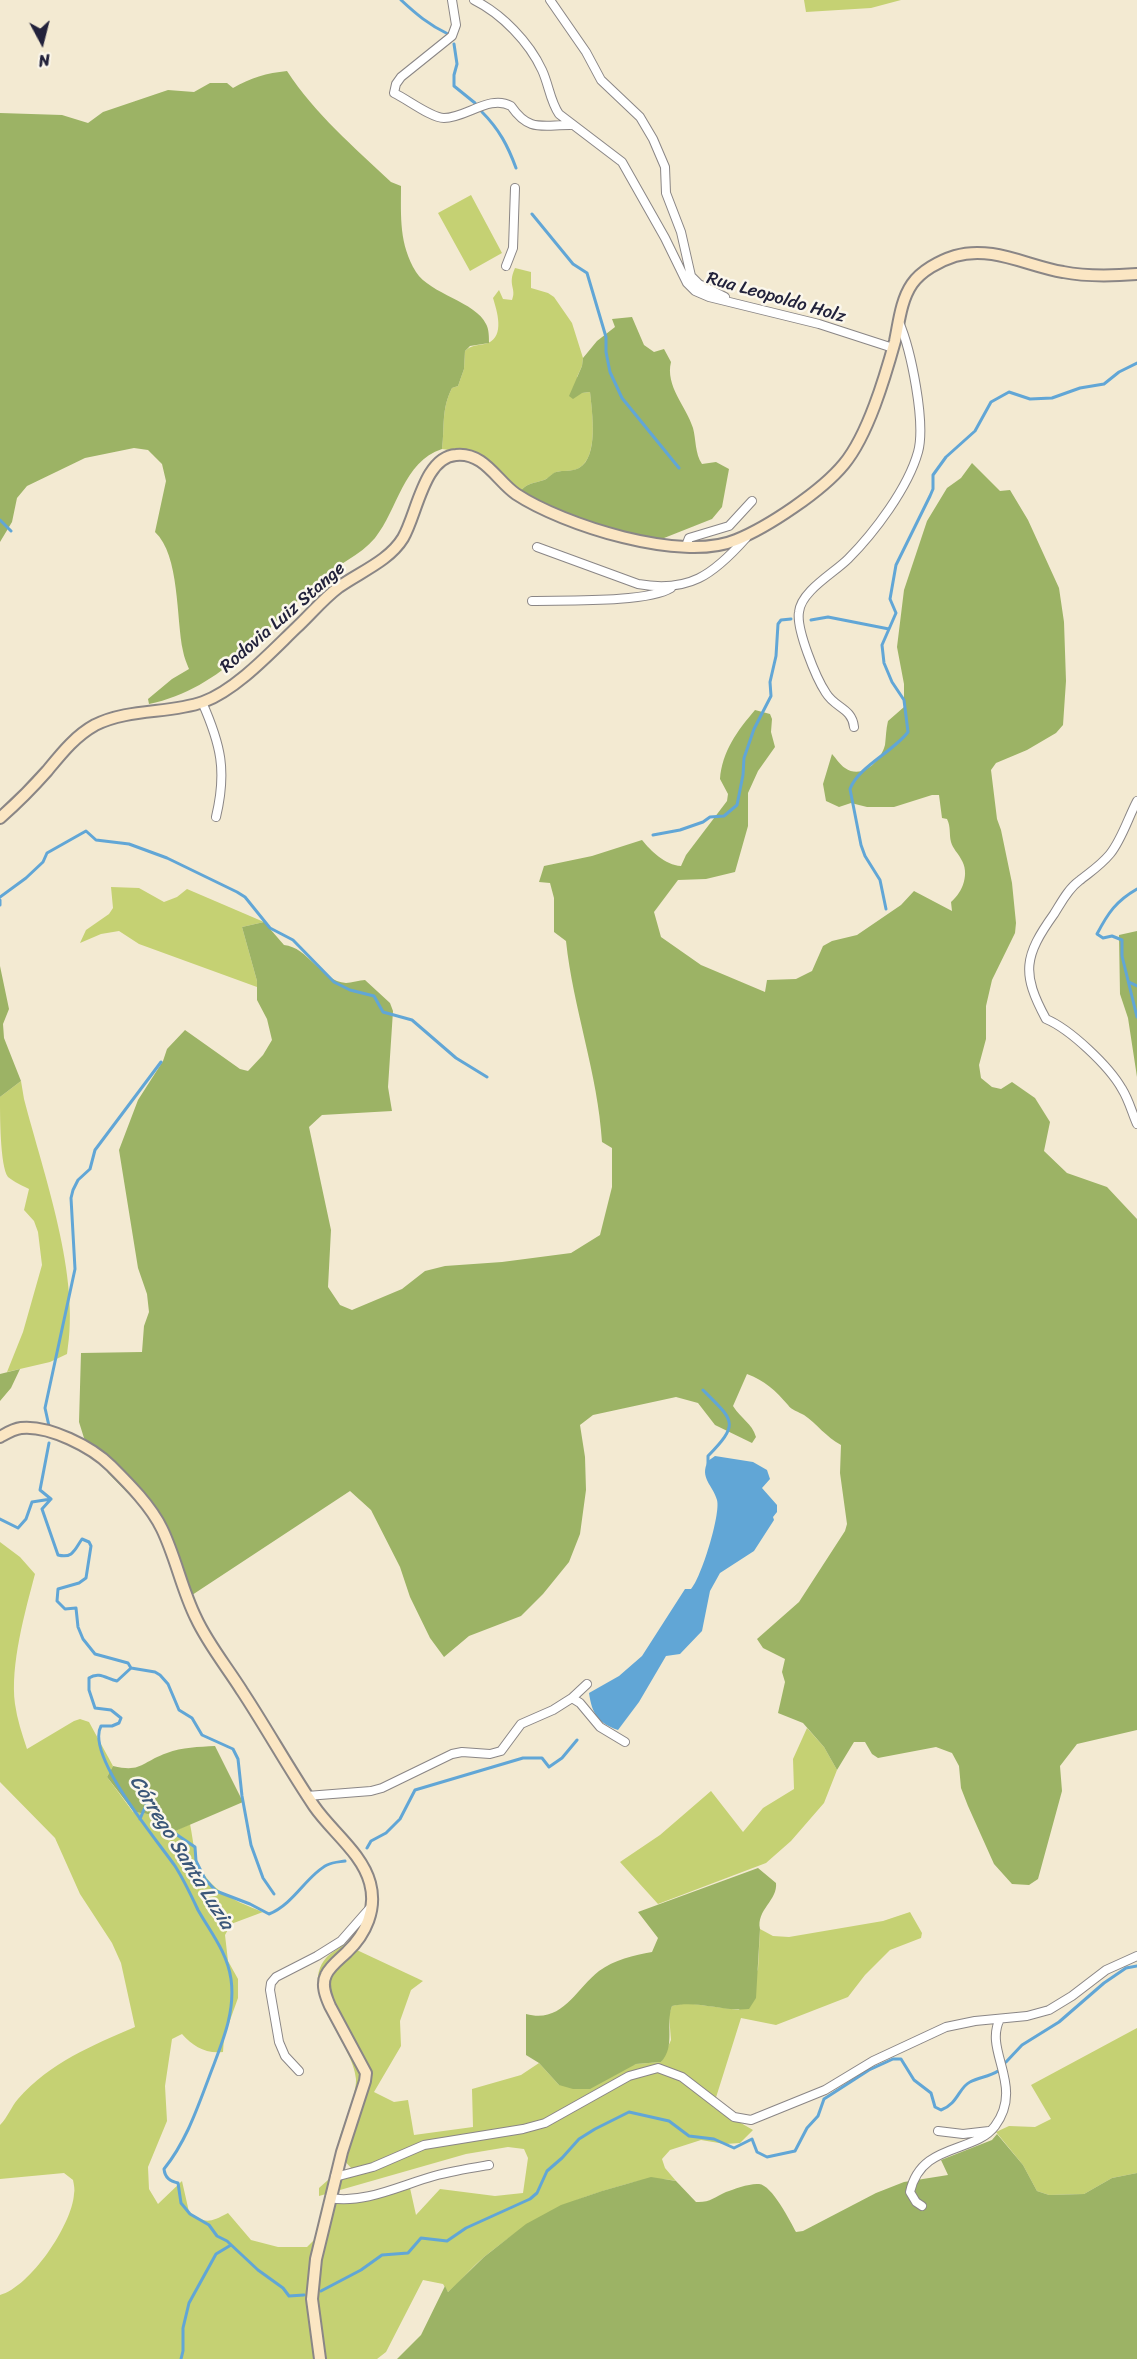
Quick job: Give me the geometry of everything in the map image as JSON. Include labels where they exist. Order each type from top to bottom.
[{"type":"street","points":[[452,0],[456,26],[452,36],[401,77],[394,93],[438,117],[450,117],[499,103],[511,106],[519,118],[531,125],[570,125]]},
{"type":"street","name":"Rua Leopoldo Holz","points":[[474,0],[522,38],[543,71],[552,104],[559,114],[570,125],[610,152],[626,167],[687,283],[695,291],[709,297],[819,324],[892,348]]},
{"type":"street","points":[[550,0],[586,52],[601,80],[640,117],[653,140],[664,167],[666,193],[681,232],[691,276],[711,291],[744,305]]},
{"type":"street","points":[[506,266],[513,248],[515,188]]},
{"type":"street","name":"Rodovia Luiz Stange","points":[[0,818],[23,798],[66,748],[96,725],[129,715],[202,702],[233,684],[333,592],[397,546],[406,531],[429,475],[440,461],[452,455],[460,454],[477,459],[492,470],[516,494],[541,507],[634,541],[686,546],[722,545],[749,534],[800,502],[844,463],[877,400],[903,305],[911,285],[921,274],[936,264],[956,256],[977,253],[993,254],[1080,275],[1137,274]]},
{"type":"street","points":[[854,727],[851,714],[826,693],[800,631],[798,614],[808,594],[848,559],[870,533],[903,485],[918,453],[920,428],[912,362],[907,340],[899,322]]},
{"type":"street","points":[[686,546],[689,538],[729,526],[752,501]]},
{"type":"street","points":[[537,548],[638,584],[655,587],[675,586],[700,579],[734,551],[749,534]]},
{"type":"street","points":[[532,602],[650,595],[675,586]]},
{"type":"street","points":[[202,702],[215,732],[222,762],[222,794],[216,817]]},
{"type":"street","points":[[1137,801],[1112,852],[1091,874],[1068,892],[1041,932],[1030,957],[1029,967],[1032,992],[1046,1019],[1060,1025],[1072,1035],[1117,1081],[1126,1096],[1137,1124]]},
{"type":"street","points":[[0,1437],[19,1428],[29,1428],[54,1433],[81,1444],[110,1465],[143,1503],[162,1529],[196,1619],[307,1796],[365,1870],[372,1895],[365,1932],[331,1967],[324,1984],[325,1996],[366,2073],[335,2176],[313,2278],[312,2299],[320,2359]]},
{"type":"street","points":[[307,1796],[371,1791],[393,1783],[452,1754],[496,1753],[506,1745],[521,1724],[553,1710],[572,1698],[586,1684]]},
{"type":"street","points":[[572,1698],[580,1703],[600,1727],[626,1742]]},
{"type":"street","points":[[299,2071],[281,2048],[270,1999],[271,1983],[276,1977],[341,1941],[371,1907]]},
{"type":"street","points":[[335,2176],[372,2167],[424,2145],[523,2129],[545,2123],[588,2101],[619,2081],[658,2068],[682,2077],[734,2116],[751,2120],[825,2090],[873,2061],[946,2027],[975,2021],[1033,2015],[1049,2010],[1106,1970],[1137,1956]]},
{"type":"street","points":[[922,2206],[916,2202],[910,2192],[917,2175],[926,2164],[949,2149],[982,2138],[991,2131],[1004,2111],[1007,2089],[995,2037],[995,2028],[1000,2019]]},
{"type":"street","points":[[938,2131],[963,2134],[991,2131]]},
{"type":"street","points":[[330,2198],[344,2199],[381,2193],[435,2175],[489,2165]]},
{"type":"green space","points":[[804,0],[901,0],[871,8],[806,12]]},
{"type":"green space","points":[[287,71],[310,102],[336,130],[391,182],[401,186],[401,219],[410,262],[423,280],[481,316],[488,328],[489,343],[470,346],[465,351],[464,369],[458,386],[452,388],[446,403],[442,449],[429,455],[418,464],[375,538],[320,580],[222,671],[175,696],[149,704],[148,699],[172,679],[189,669],[183,651],[173,571],[163,542],[155,532],[166,481],[162,464],[148,450],[134,448],[85,458],[27,486],[17,498],[12,522],[0,542],[0,113],[62,115],[88,123],[103,112],[168,90],[194,92],[210,83],[227,83],[233,88],[259,76]]},
{"type":"green space","points":[[471,195],[502,253],[470,271],[438,213]]},
{"type":"green space","points":[[515,268],[531,272],[531,288],[554,297],[572,323],[583,358],[577,377],[582,393],[590,392],[593,421],[592,444],[585,462],[579,468],[556,472],[544,480],[528,485],[520,492],[466,452],[442,449],[446,403],[452,388],[458,386],[464,369],[465,351],[473,346],[488,343],[497,335],[498,323],[493,298],[499,290],[503,299],[512,300],[512,279]]},
{"type":"green space","points":[[632,317],[644,345],[654,352],[664,349],[671,362],[673,388],[690,420],[702,464],[716,462],[729,469],[722,507],[712,519],[659,540],[605,527],[557,511],[520,492],[528,485],[544,480],[556,472],[579,468],[585,462],[592,444],[593,433],[590,392],[582,393],[573,399],[569,396],[582,366],[583,358],[597,341],[615,327],[612,319]]},
{"type":"green space","points":[[972,463],[1000,491],[1010,490],[1028,520],[1059,588],[1064,622],[1066,681],[1063,725],[1056,733],[1027,750],[996,763],[991,770],[997,819],[1012,883],[1016,923],[1015,933],[992,980],[986,1006],[986,1039],[979,1065],[981,1078],[992,1087],[1001,1089],[1012,1082],[1035,1098],[1050,1122],[1044,1151],[1067,1173],[1107,1187],[1137,1219],[1137,1730],[1077,1744],[1060,1766],[1062,1791],[1038,1879],[1029,1885],[1012,1884],[994,1864],[961,1788],[959,1766],[952,1753],[936,1747],[878,1758],[872,1754],[865,1742],[854,1742],[837,1770],[824,1747],[803,1723],[778,1713],[785,1682],[782,1672],[785,1659],[763,1648],[757,1639],[799,1602],[845,1531],[847,1524],[840,1473],[841,1445],[804,1415],[791,1408],[769,1386],[753,1376],[747,1374],[733,1406],[754,1432],[756,1437],[752,1443],[715,1425],[698,1403],[676,1397],[593,1415],[580,1425],[585,1457],[586,1490],[580,1534],[569,1562],[543,1594],[521,1616],[469,1636],[444,1657],[430,1638],[410,1597],[400,1567],[371,1510],[350,1491],[186,1599],[170,1556],[150,1516],[108,1473],[84,1438],[79,1422],[81,1353],[142,1352],[144,1326],[149,1312],[147,1294],[138,1268],[119,1150],[138,1100],[163,1061],[167,1049],[185,1030],[240,1069],[248,1071],[263,1055],[272,1040],[267,1019],[257,1000],[257,981],[242,927],[264,922],[284,945],[293,947],[337,981],[346,983],[365,980],[390,1003],[393,1011],[388,1087],[392,1111],[322,1115],[309,1127],[331,1230],[328,1287],[340,1305],[352,1310],[402,1289],[425,1271],[445,1266],[502,1262],[571,1253],[600,1235],[612,1187],[612,1148],[602,1142],[596,1091],[569,966],[566,941],[554,932],[554,898],[550,883],[539,882],[544,866],[592,856],[642,840],[664,860],[681,866],[686,855],[727,801],[728,794],[720,779],[721,769],[727,751],[755,710],[770,714],[775,747],[758,771],[748,793],[748,826],[735,872],[706,879],[678,880],[654,912],[661,937],[701,965],[765,992],[767,980],[796,979],[812,971],[823,946],[832,941],[857,935],[901,905],[914,891],[952,911],[951,902],[962,888],[965,870],[951,842],[947,819],[942,818],[939,795],[932,795],[894,807],[867,807],[851,803],[839,807],[826,801],[823,784],[832,754],[843,767],[851,771],[858,772],[870,767],[883,751],[888,721],[904,707],[904,684],[897,647],[904,590],[927,521],[947,488],[961,478]]},
{"type":"green space","points":[[111,887],[139,888],[164,902],[177,897],[187,889],[264,922],[242,927],[257,987],[139,944],[119,931],[101,934],[80,943],[86,930],[109,914],[113,908]]},
{"type":"green space","points":[[1137,931],[1137,1077],[1128,1018],[1120,994],[1119,935]]},
{"type":"green space","points":[[0,966],[9,1009],[3,1024],[4,1038],[21,1081],[0,1097]]},
{"type":"green space","points":[[21,1081],[65,1259],[70,1324],[67,1354],[50,1362],[7,1372],[23,1332],[42,1265],[38,1232],[34,1221],[24,1210],[29,1189],[8,1177],[3,1162],[0,1097]]},
{"type":"green space","points":[[20,1369],[11,1388],[0,1401],[0,1374]]},
{"type":"green space","points":[[0,1542],[20,1557],[35,1574],[19,1639],[14,1689],[16,1710],[27,1749],[74,1721],[80,1719],[89,1722],[113,1766],[107,1777],[133,1812],[154,1815],[158,1826],[166,1835],[190,1824],[199,1865],[212,1884],[240,1903],[263,1912],[231,1924],[225,1935],[228,1961],[238,1979],[238,1998],[224,2037],[223,2052],[211,2052],[200,2048],[182,2034],[172,2039],[165,2086],[167,2121],[148,2167],[149,2189],[158,2204],[182,2181],[189,2212],[200,2219],[208,2221],[228,2213],[251,2240],[278,2247],[307,2247],[320,2234],[324,2206],[410,2188],[416,2215],[440,2189],[495,2196],[523,2193],[528,2158],[524,2149],[508,2147],[466,2154],[319,2196],[319,2188],[328,2180],[352,2169],[339,2153],[338,2145],[353,2097],[356,2079],[353,2065],[329,2018],[318,1986],[319,1972],[326,1958],[344,1944],[423,1981],[411,1990],[400,2021],[401,2046],[374,2092],[394,2102],[408,2100],[414,2135],[473,2127],[472,2089],[521,2075],[539,2063],[559,2085],[636,2064],[661,2062],[671,2040],[669,2015],[672,2006],[686,2003],[739,2010],[758,1969],[760,1929],[773,1936],[789,1937],[883,1921],[910,1912],[922,1933],[921,1938],[890,1950],[865,1975],[848,1997],[776,2025],[741,2018],[713,2107],[753,2130],[740,2143],[725,2144],[701,2140],[670,2150],[662,2159],[665,2168],[676,2181],[651,2179],[637,2181],[561,2207],[529,2224],[499,2245],[448,2292],[443,2284],[423,2280],[386,2352],[377,2359],[0,2359],[0,2295],[12,2290],[24,2280],[48,2253],[66,2222],[74,2191],[73,2180],[64,2173],[0,2179],[0,2125],[18,2099],[44,2075],[87,2048],[135,2027],[121,1963],[112,1943],[80,1894],[55,1838],[0,1782]]},
{"type":"green space","points":[[807,1728],[824,1747],[837,1770],[824,1803],[791,1841],[766,1863],[658,1904],[620,1862],[660,1835],[711,1791],[743,1832],[763,1808],[794,1789],[793,1759]]},
{"type":"green space","points":[[215,1746],[243,1802],[166,1835],[158,1826],[154,1815],[134,1812],[107,1777],[113,1766],[136,1767],[173,1751]]},
{"type":"green space","points":[[758,1868],[776,1883],[776,1889],[761,1916],[756,1998],[749,2009],[691,2004],[672,2006],[668,2049],[661,2062],[636,2064],[590,2089],[573,2089],[559,2085],[539,2063],[526,2055],[526,2014],[538,2016],[559,2010],[605,1967],[624,1958],[652,1952],[658,1938],[638,1912]]},
{"type":"green space","points":[[1137,2028],[1137,2173],[1112,2178],[1084,2194],[1049,2195],[1037,2191],[1023,2165],[996,2132],[1009,2126],[1035,2127],[1051,2119],[1031,2085]]},
{"type":"green space","points":[[997,2134],[1023,2165],[1037,2191],[1049,2195],[1084,2194],[1112,2178],[1137,2173],[1137,2359],[397,2359],[421,2335],[445,2286],[448,2292],[484,2257],[526,2224],[561,2205],[651,2177],[676,2181],[696,2202],[708,2201],[742,2186],[759,2184],[775,2197],[796,2232],[803,2231],[876,2193],[904,2182],[948,2175],[941,2160],[992,2140]]},
{"type":"water","points":[[715,1456],[753,1462],[767,1470],[770,1479],[762,1488],[777,1505],[777,1512],[754,1551],[720,1573],[710,1591],[702,1631],[680,1654],[666,1656],[639,1702],[618,1730],[597,1717],[589,1693],[619,1676],[642,1656],[685,1589],[691,1589],[695,1583],[705,1560],[716,1518],[717,1500],[705,1472],[708,1461]]},
{"type":"waterway","points":[[401,0],[423,19],[448,34]]},
{"type":"waterway","points":[[454,44],[457,64],[454,86],[475,103]]},
{"type":"waterway","points":[[482,112],[502,138],[516,168]]},
{"type":"waterway","points":[[532,214],[573,264],[587,273],[606,337],[610,372],[622,398],[679,468]]},
{"type":"waterway","points":[[886,909],[880,880],[861,845],[850,789],[860,773],[908,732],[904,700],[892,682],[884,663],[882,645],[896,613],[890,599],[896,565],[933,489],[933,475],[946,457],[975,431],[991,402],[1009,392],[1030,399],[1052,398],[1080,388],[1104,384],[1119,372],[1137,363]]},
{"type":"waterway","points":[[0,520],[11,531]]},
{"type":"waterway","points":[[811,620],[828,617],[889,629]]},
{"type":"waterway","points":[[653,835],[680,830],[703,822],[710,817],[724,816],[737,805],[744,758],[754,729],[771,696],[770,682],[776,656],[778,624],[781,620],[791,619]]},
{"type":"waterway","points":[[0,897],[26,878],[43,862],[47,853],[86,831],[96,840],[129,844],[167,858],[245,897],[270,928],[293,940],[334,982],[350,990],[374,996],[383,1012],[412,1020],[456,1058],[487,1077]]},
{"type":"waterway","points":[[1137,889],[1113,908],[1097,934],[1103,938],[1112,936],[1122,940],[1122,956],[1137,1017]]},
{"type":"waterway","points":[[0,900],[0,905]]},
{"type":"waterway","points":[[1129,982],[1137,986]]},
{"type":"waterway","points":[[49,1426],[45,1408],[75,1269],[71,1198],[73,1190],[78,1180],[90,1169],[95,1150],[161,1062]]},
{"type":"waterway","points":[[703,1390],[727,1416],[729,1422],[729,1429],[725,1436],[708,1456],[708,1464]]},
{"type":"waterway","points":[[49,1443],[40,1490],[51,1499]]},
{"type":"waterway","name":"Córrego Santa Luzia","points":[[51,1499],[42,1509],[58,1555],[67,1556],[75,1550],[82,1539],[89,1542],[91,1546],[86,1578],[79,1583],[58,1589],[57,1601],[65,1609],[76,1608],[78,1627],[83,1639],[95,1654],[128,1663],[131,1668]]},
{"type":"waterway","name":"Córrego Santa Luzia","points":[[0,1519],[18,1528],[26,1519],[32,1502],[51,1499]]},
{"type":"waterway","name":"Córrego Santa Luzia","points":[[131,1668],[117,1681],[100,1675],[89,1678],[89,1690],[95,1708],[111,1710],[121,1718],[119,1723],[112,1726],[101,1726],[99,1739],[103,1756],[125,1797],[175,1866],[218,1943],[229,1969],[232,1992],[226,2031],[199,2104],[178,2149],[164,2169],[165,2175],[168,2179],[178,2183],[181,2203],[190,2214],[209,2225],[217,2236],[227,2241],[258,2270],[283,2288],[289,2296],[304,2295]]},
{"type":"waterway","points":[[131,1668],[160,1675],[168,1684],[179,1710],[192,1718],[202,1735],[233,1749],[238,1759],[251,1845],[263,1878],[274,1894]]},
{"type":"waterway","points":[[367,1848],[371,1841],[386,1833],[400,1819],[415,1790],[523,1758],[542,1758],[549,1767],[562,1758],[577,1740]]},
{"type":"waterway","points":[[140,1819],[146,1805],[155,1805],[161,1824],[195,1847],[196,1861],[205,1879],[216,1891],[269,1914],[286,1904],[320,1870],[329,1864],[345,1861]]},
{"type":"waterway","points":[[1006,2062],[1022,2045],[1059,2022],[1104,1983],[1126,1968],[1137,1966]]},
{"type":"waterway","points":[[321,2291],[361,2270],[382,2255],[408,2253],[421,2238],[447,2241],[466,2228],[530,2199],[537,2193],[547,2171],[579,2139],[629,2112],[669,2121],[689,2136],[714,2139],[734,2148],[752,2139],[757,2152],[767,2157],[795,2151],[807,2128],[818,2116],[824,2099],[869,2070],[893,2059],[901,2059],[914,2080],[931,2093],[935,2107],[941,2110],[951,2104],[966,2084],[998,2071]]},
{"type":"waterway","name":"Córrego Santa Luzia","points":[[181,2359],[183,2328],[189,2303],[216,2254],[231,2245]]}]
